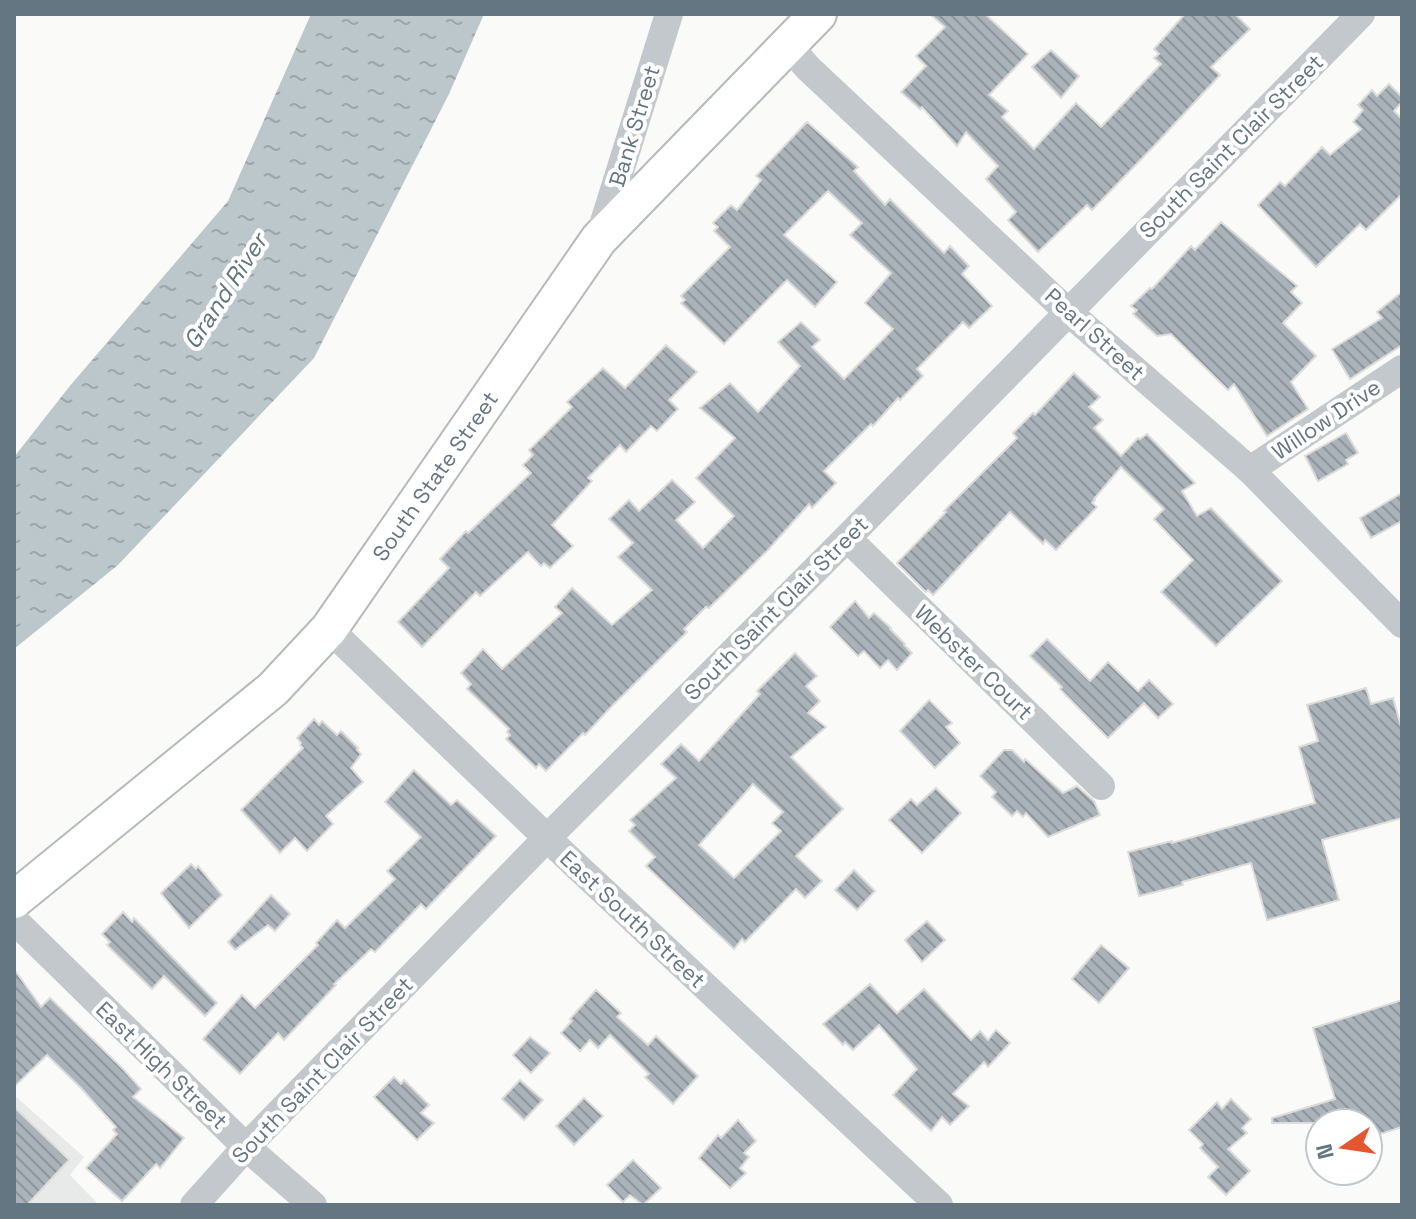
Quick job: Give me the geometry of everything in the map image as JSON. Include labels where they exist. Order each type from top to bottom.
[{"type":"main road","name":"South State Street","points":[[14,900],[273,689],[329,629],[599,239],[818,14]]},
{"type":"street","name":"Bank Street","points":[[599,239],[669,14]]},
{"type":"street","name":"South Saint Clair Street","points":[[194,1205],[246,1147],[547,838],[847,538],[1361,14]]},
{"type":"street","name":"Pearl Street","points":[[788,45],[808,68],[1067,311],[1250,470],[1402,624]]},
{"type":"street","name":"Willow Drive","points":[[1250,470],[1402,369]]},
{"type":"street","name":"Webster Court","points":[[847,538],[1101,786]]},
{"type":"street","name":"East South Street","points":[[329,629],[939,1205]]},
{"type":"street","name":"East High Street","points":[[14,920],[246,1147],[313,1205]]},
{"type":"shaded area","points":[[14,1095],[84,1157],[70,1175],[99,1205],[14,1205]]},
{"type":"water","name":"Grand River","points":[[311,14],[484,14],[449,94],[314,358],[118,565],[14,649],[14,457],[69,387],[228,201]]},
{"type":"building","points":[[930,14],[985,14],[1028,54],[989,95],[1008,111],[1002,117],[1034,149],[1076,103],[1101,127],[1161,64],[1154,58],[1159,54],[1154,49],[1185,14],[1235,14],[1250,29],[1211,67],[1220,75],[1153,147],[1092,210],[1087,205],[1038,252],[1008,220],[1016,212],[986,179],[998,166],[966,132],[957,146],[922,107],[920,109],[901,92],[926,66],[916,56],[945,27]]},
{"type":"building","points":[[1051,50],[1079,76],[1061,98],[1032,67]]},
{"type":"building","points":[[1389,84],[1402,97],[1402,102],[1394,111],[1402,119],[1402,194],[1366,230],[1360,224],[1316,267],[1258,205],[1280,182],[1285,186],[1322,147],[1330,155],[1361,129],[1353,122],[1363,110],[1358,105],[1372,90],[1377,96]]},
{"type":"building","points":[[807,122],[858,167],[854,171],[885,205],[890,199],[944,253],[950,246],[969,266],[962,274],[992,306],[969,328],[963,322],[917,369],[923,376],[824,471],[836,483],[812,508],[809,504],[767,551],[684,629],[687,632],[585,735],[583,733],[546,771],[539,764],[536,768],[506,739],[510,735],[507,732],[509,729],[467,689],[471,684],[461,673],[483,649],[502,669],[562,613],[555,607],[572,588],[612,625],[652,590],[618,557],[633,543],[609,519],[629,500],[639,511],[672,480],[695,502],[676,520],[703,548],[734,516],[696,478],[735,438],[700,408],[730,383],[758,412],[800,366],[778,342],[801,322],[820,340],[812,347],[844,379],[893,329],[865,303],[891,273],[850,235],[862,223],[828,191],[784,235],[837,282],[815,307],[787,280],[724,344],[681,303],[685,300],[681,296],[730,247],[714,231],[718,227],[713,223],[731,205],[737,210],[761,180],[756,176]]},
{"type":"building","points":[[1221,222],[1297,286],[1291,292],[1302,303],[1283,323],[1316,356],[1291,382],[1308,409],[1267,436],[1234,384],[1228,390],[1171,334],[1157,336],[1133,314],[1137,310],[1131,306],[1152,289],[1191,246],[1195,250]]},
{"type":"building","points":[[1402,292],[1402,345],[1350,379],[1332,349],[1382,318],[1377,312]]},
{"type":"building","points":[[666,345],[697,372],[669,400],[678,409],[657,431],[651,426],[626,452],[620,445],[588,478],[592,481],[552,525],[573,546],[550,568],[544,563],[541,566],[528,552],[480,596],[476,592],[422,647],[398,622],[449,568],[440,559],[466,531],[468,533],[531,473],[523,465],[533,455],[529,450],[572,407],[567,402],[603,368],[625,388]]},
{"type":"building","points":[[1074,373],[1100,397],[1089,407],[1103,420],[1094,428],[1121,456],[1138,438],[1147,434],[1195,483],[1182,491],[1197,516],[1211,508],[1282,581],[1216,646],[1161,592],[1193,560],[1154,519],[1164,509],[1121,467],[1094,499],[1092,503],[1097,507],[1056,550],[1045,540],[1043,544],[1010,512],[933,595],[928,590],[926,592],[897,563],[1017,438],[1013,433],[1033,413],[1035,415]]},
{"type":"building","points":[[1346,433],[1358,453],[1346,460],[1348,464],[1318,481],[1305,456]]},
{"type":"building","points":[[1402,493],[1402,521],[1371,538],[1360,518]]},
{"type":"building","points":[[855,601],[869,618],[874,613],[891,628],[912,653],[897,670],[888,660],[880,668],[864,651],[858,656],[830,627]]},
{"type":"building","points":[[1047,639],[1090,681],[1108,662],[1138,691],[1149,680],[1173,704],[1158,718],[1144,703],[1108,738],[1030,656]]},
{"type":"building","points":[[795,653],[817,676],[806,686],[820,701],[808,713],[826,727],[791,757],[843,809],[796,856],[822,881],[805,898],[796,889],[745,942],[742,939],[734,949],[646,866],[655,857],[629,831],[635,825],[630,820],[676,778],[661,764],[681,744],[699,761],[760,694],[757,691]],"holes":[[[753,784],[783,812],[772,823],[781,831],[734,878],[699,845]]]},
{"type":"building","points":[[1366,688],[1371,704],[1393,698],[1402,730],[1402,818],[1322,840],[1339,900],[1267,920],[1251,863],[1139,896],[1128,852],[1172,843],[1315,803],[1299,747],[1318,741],[1307,705]]},
{"type":"building","points":[[929,700],[952,723],[946,727],[960,743],[935,768],[900,731]]},
{"type":"building","points":[[314,719],[319,725],[322,721],[337,735],[341,731],[358,748],[361,754],[351,768],[363,782],[326,816],[333,824],[307,851],[295,838],[280,853],[241,810],[303,748],[297,738]]},
{"type":"building","points":[[1004,750],[1012,750],[1024,762],[1025,759],[1063,793],[1077,786],[1094,801],[1100,815],[1048,837],[1026,813],[1023,817],[1017,811],[1012,816],[992,797],[996,792],[980,776]]},
{"type":"building","points":[[414,770],[451,805],[457,800],[496,836],[426,909],[421,904],[375,952],[371,949],[334,984],[284,1040],[278,1033],[240,1074],[203,1039],[242,995],[255,1008],[318,945],[316,943],[337,920],[345,928],[395,879],[387,871],[421,837],[385,802]]},
{"type":"building","points":[[936,788],[961,813],[922,853],[889,820],[911,799],[917,805]]},
{"type":"building","points":[[191,864],[196,869],[198,866],[222,895],[189,928],[161,893]]},
{"type":"building","points":[[854,870],[875,891],[857,910],[835,890]]},
{"type":"building","points":[[271,895],[290,914],[275,931],[268,925],[235,950],[228,942]]},
{"type":"building","points":[[123,912],[132,922],[134,918],[217,1003],[205,1016],[164,976],[152,989],[107,945],[110,942],[102,934]]},
{"type":"building","points":[[927,921],[945,940],[922,962],[905,940]]},
{"type":"building","points":[[1101,945],[1129,968],[1099,1003],[1072,979]]},
{"type":"building","points":[[14,969],[41,1007],[50,998],[141,1089],[133,1097],[184,1138],[160,1168],[156,1164],[122,1201],[86,1168],[117,1134],[113,1130],[116,1127],[82,1089],[47,1055],[14,1087]]},
{"type":"building","points":[[870,984],[897,1013],[924,989],[971,1040],[980,1031],[988,1040],[996,1030],[1010,1043],[988,1067],[984,1062],[953,1094],[969,1106],[950,1125],[942,1117],[931,1131],[893,1095],[917,1069],[879,1025],[853,1050],[845,1042],[843,1045],[823,1024]]},
{"type":"building","points":[[596,990],[621,1013],[617,1017],[648,1045],[656,1036],[698,1076],[673,1104],[645,1077],[649,1074],[610,1035],[598,1048],[590,1040],[580,1051],[561,1033]]},
{"type":"building","points":[[1402,1000],[1402,1127],[1384,1133],[1384,1107],[1308,1107],[1335,1099],[1313,1028]]},
{"type":"building","points":[[530,1037],[550,1053],[531,1073],[513,1055]]},
{"type":"building","points":[[394,1077],[401,1084],[404,1080],[429,1105],[421,1113],[434,1123],[417,1140],[374,1097]]},
{"type":"building","points":[[520,1080],[543,1100],[524,1120],[502,1099]]},
{"type":"building","points":[[584,1098],[603,1116],[574,1145],[556,1126]]},
{"type":"building","points":[[1231,1099],[1251,1119],[1242,1128],[1247,1133],[1228,1149],[1250,1171],[1226,1195],[1208,1177],[1218,1167],[1200,1148],[1203,1144],[1189,1130],[1217,1102],[1222,1109]]},
{"type":"building","points":[[14,1107],[69,1160],[27,1205],[14,1205]]},
{"type":"building","points":[[1304,1108],[1304,1123],[1272,1123],[1272,1118]]},
{"type":"building","points":[[738,1120],[756,1141],[744,1153],[749,1157],[740,1168],[746,1173],[730,1188],[699,1158],[718,1135],[721,1138]]},
{"type":"building","points":[[633,1160],[661,1188],[643,1205],[630,1195],[623,1202],[607,1185]]}]
